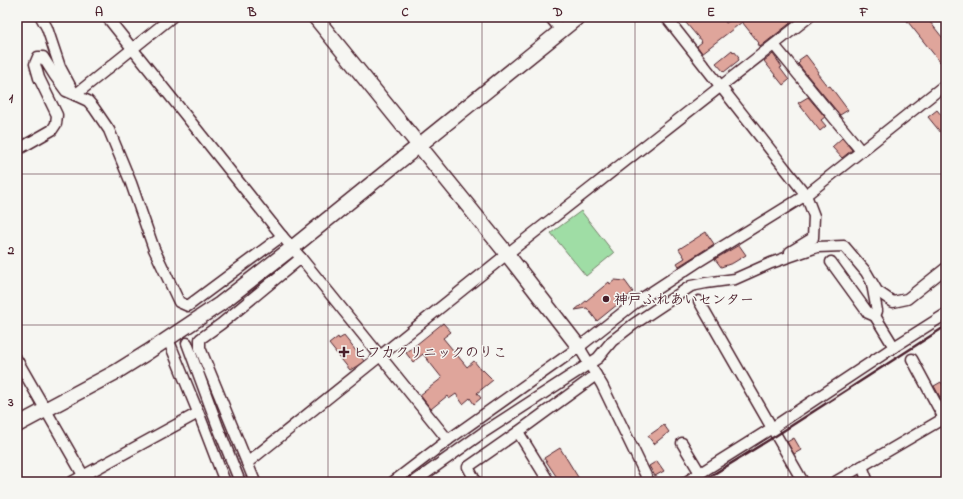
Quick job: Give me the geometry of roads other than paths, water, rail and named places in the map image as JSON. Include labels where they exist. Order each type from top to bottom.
[{"type":"street","points":[[41,17],[47,28],[60,67],[76,95]]},
{"type":"street","points":[[106,17],[448,440]]},
{"type":"street","points":[[76,95],[172,17]]},
{"type":"street","points":[[315,17],[507,254],[579,346],[596,374],[649,482]]},
{"type":"street","points":[[550,17],[561,30]]},
{"type":"street","points":[[254,482],[200,348],[200,339],[221,324],[296,253],[419,145],[578,17]]},
{"type":"street","points":[[666,17],[806,195],[814,216],[812,238],[771,263]]},
{"type":"street","points":[[247,463],[507,254],[809,17]]},
{"type":"street","points":[[774,45],[860,151]]},
{"type":"street","points":[[17,150],[52,130],[56,124],[56,115],[39,78],[35,64],[38,57],[43,57],[66,91],[88,101],[109,130],[131,183],[154,249],[179,302],[188,306],[282,236]]},
{"type":"street","points":[[393,482],[448,440],[579,346],[635,303],[806,195],[946,84]]},
{"type":"street","points":[[414,482],[481,434],[598,358],[612,341],[634,324],[691,286],[735,279],[771,263],[817,247],[844,246],[866,272],[877,291],[893,302],[907,299],[946,268]]},
{"type":"street","points":[[17,425],[116,372],[296,253]]},
{"type":"street","points":[[831,262],[868,314],[875,316],[894,347]]},
{"type":"street","points":[[872,282],[877,311],[875,316]]},
{"type":"street","points":[[699,301],[803,482]]},
{"type":"street","points":[[686,482],[772,428],[946,314]]},
{"type":"street","points":[[168,339],[225,482]]},
{"type":"street","points":[[188,343],[218,427],[240,482]]},
{"type":"street","points":[[834,482],[945,419],[912,359]]},
{"type":"street","points":[[17,360],[85,479]]},
{"type":"street","points":[[476,482],[468,467],[596,374]]},
{"type":"street","points":[[72,482],[85,479],[198,413]]},
{"type":"street","points":[[518,432],[548,482]]},
{"type":"street","points":[[682,443],[700,473]]},
{"type":"street","points":[[862,466],[868,482]]},
{"type":"railway","points":[[701,482],[946,326]]},
{"type":"place","name":"神戸ふれあいセンター","points":[[606,299]]},
{"type":"place","name":"ヒフカクリニックのりこ","points":[[344,352]]}]
